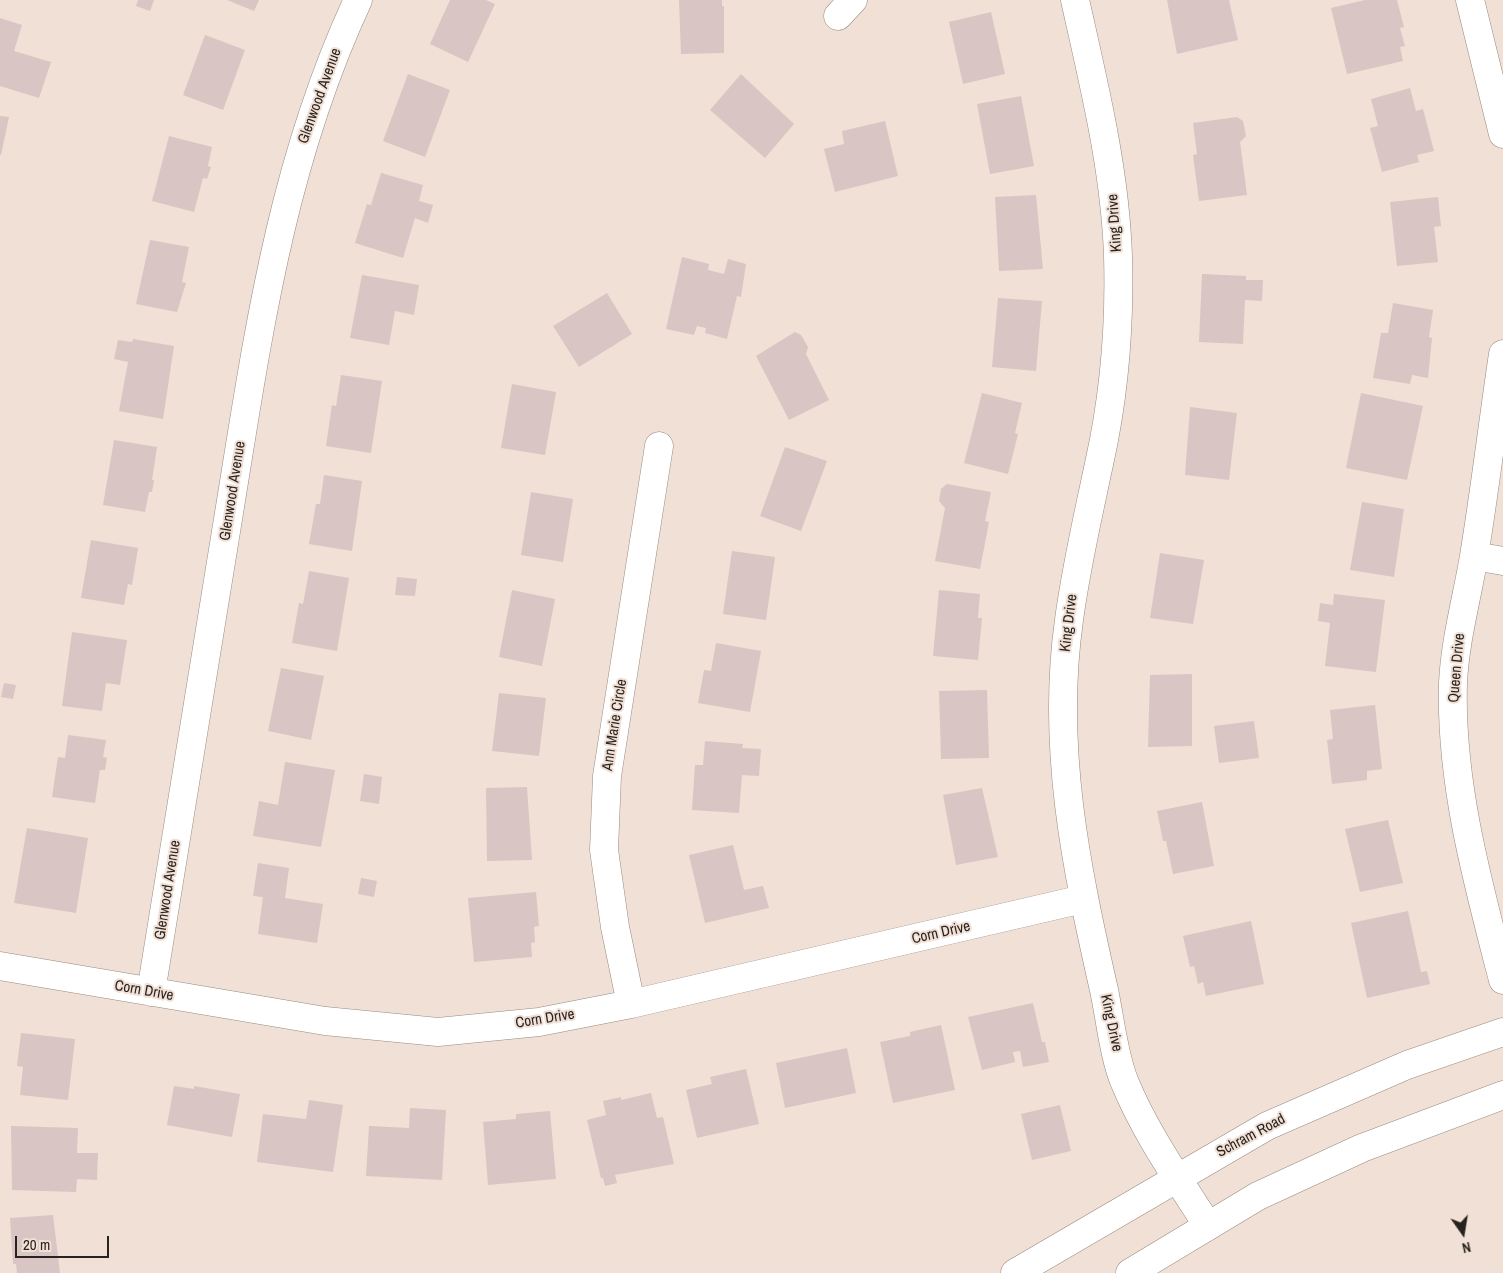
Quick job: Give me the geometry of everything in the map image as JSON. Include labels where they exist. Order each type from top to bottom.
[{"type":"street","name":"Glenwood Avenue","points":[[151,992],[262,310],[298,156],[332,60],[358,0]]},
{"type":"street","name":"King Drive","points":[[1075,0],[1110,160],[1118,256],[1112,385],[1099,464],[1080,552],[1064,663],[1063,740],[1074,854],[1123,1080],[1136,1108],[1208,1226]]},
{"type":"street","points":[[1470,0],[1503,134]]},
{"type":"street","name":"Queen Drive","points":[[1503,354],[1474,556],[1453,681],[1454,715],[1468,834],[1503,980]]},
{"type":"street","name":"Ann Marie Circle","points":[[631,1004],[615,927],[604,850],[606,776],[659,446]]},
{"type":"street","points":[[1474,556],[1503,561]]},
{"type":"street","name":"Corn Drive","points":[[0,966],[325,1021],[438,1032],[539,1022],[631,1004],[1083,899]]},
{"type":"street","name":"Schram Road","points":[[1015,1273],[1267,1126],[1341,1092],[1407,1065],[1503,1032]]},
{"type":"street","points":[[1130,1273],[1258,1196],[1362,1148],[1503,1095]]},
{"type":"building","points":[[138,0],[154,0],[150,11],[136,6]]},
{"type":"building","points":[[227,0],[259,0],[254,11]]},
{"type":"building","points":[[450,0],[486,0],[495,4],[468,62],[430,44]]},
{"type":"building","points":[[679,0],[722,0],[722,6],[724,6],[724,53],[681,54]]},
{"type":"building","points":[[1167,0],[1229,0],[1238,40],[1177,54]]},
{"type":"building","points":[[1365,0],[1397,0],[1404,27],[1400,28],[1405,46],[1400,47],[1403,61],[1347,74],[1331,8]]},
{"type":"building","points":[[991,12],[1005,74],[963,84],[949,22]]},
{"type":"building","points":[[0,18],[22,25],[14,51],[51,62],[39,98],[0,86]]},
{"type":"building","points":[[205,35],[245,50],[223,110],[183,95]]},
{"type":"building","points":[[408,74],[450,90],[425,157],[383,141]]},
{"type":"building","points":[[741,74],[794,124],[765,158],[710,110]]},
{"type":"building","points":[[1410,88],[1416,111],[1423,109],[1434,151],[1417,155],[1419,162],[1382,172],[1370,128],[1378,126],[1371,99]]},
{"type":"building","points":[[1021,96],[1034,166],[990,174],[977,104]]},
{"type":"building","points":[[0,116],[9,117],[1,155],[0,155]]},
{"type":"building","points":[[1237,117],[1243,121],[1246,136],[1240,142],[1247,195],[1199,201],[1193,155],[1197,154],[1193,123]]},
{"type":"building","points":[[885,121],[898,176],[835,192],[824,149],[844,144],[842,131]]},
{"type":"building","points":[[169,136],[212,147],[208,166],[211,167],[207,179],[203,178],[194,212],[152,201]]},
{"type":"building","points":[[381,173],[423,185],[419,201],[433,205],[428,223],[415,218],[403,258],[355,243],[367,204],[371,205]]},
{"type":"building","points":[[1036,195],[1043,269],[999,271],[995,197]]},
{"type":"building","points":[[1438,197],[1441,226],[1434,227],[1438,262],[1397,266],[1390,202]]},
{"type":"building","points":[[150,240],[189,247],[182,282],[186,283],[177,312],[136,304]]},
{"type":"building","points":[[682,257],[709,264],[708,270],[724,274],[728,259],[746,264],[741,297],[737,296],[727,339],[705,333],[706,328],[697,326],[694,335],[666,329]]},
{"type":"building","points":[[1202,274],[1246,276],[1246,280],[1263,280],[1262,301],[1245,300],[1243,344],[1199,342]]},
{"type":"building","points":[[362,275],[419,285],[414,315],[395,311],[389,345],[350,338]]},
{"type":"building","points":[[607,293],[632,334],[579,367],[553,326]]},
{"type":"building","points":[[998,298],[1042,301],[1036,371],[992,367]]},
{"type":"building","points":[[1393,303],[1433,310],[1429,337],[1432,338],[1428,378],[1412,375],[1410,384],[1373,378],[1381,333],[1388,333]]},
{"type":"building","points":[[795,332],[801,335],[808,347],[806,354],[829,400],[789,420],[756,356]]},
{"type":"building","points":[[133,339],[174,346],[163,419],[119,411],[128,362],[114,359],[118,340],[132,342]]},
{"type":"building","points":[[341,375],[382,381],[371,453],[326,446],[332,405],[336,406]]},
{"type":"building","points":[[512,384],[556,392],[545,455],[501,448]]},
{"type":"building","points":[[982,393],[1022,403],[1015,433],[1018,434],[1008,474],[964,463]]},
{"type":"building","points":[[1361,393],[1423,406],[1407,480],[1346,468]]},
{"type":"building","points":[[1190,407],[1237,413],[1229,480],[1185,475]]},
{"type":"building","points":[[114,440],[157,447],[152,492],[149,492],[145,512],[103,505]]},
{"type":"building","points":[[785,447],[827,461],[801,531],[760,516]]},
{"type":"building","points":[[324,475],[362,481],[352,551],[309,544],[316,504],[320,504]]},
{"type":"building","points":[[947,484],[991,492],[985,521],[989,522],[980,569],[935,561],[945,508],[939,501],[941,489]]},
{"type":"building","points":[[531,492],[573,499],[563,562],[521,555]]},
{"type":"building","points":[[1362,502],[1404,509],[1394,577],[1350,570]]},
{"type":"building","points":[[91,540],[138,548],[132,585],[128,584],[124,605],[81,598]]},
{"type":"building","points":[[732,551],[775,557],[766,620],[723,614]]},
{"type":"building","points":[[1160,553],[1204,560],[1193,624],[1150,618]]},
{"type":"building","points":[[309,571],[349,578],[337,651],[292,643],[299,603],[303,604]]},
{"type":"building","points":[[397,577],[417,579],[415,596],[395,595]]},
{"type":"building","points":[[512,590],[555,599],[542,666],[499,657]]},
{"type":"building","points":[[939,590],[980,594],[978,618],[982,618],[978,660],[933,656]]},
{"type":"building","points":[[1334,594],[1385,600],[1376,672],[1325,666],[1330,623],[1318,621],[1320,603],[1333,605]]},
{"type":"building","points":[[72,632],[127,640],[120,685],[106,683],[102,711],[62,706]]},
{"type":"building","points":[[716,643],[761,651],[750,712],[698,703],[704,670],[711,671]]},
{"type":"building","points":[[281,668],[324,676],[311,740],[268,731]]},
{"type":"building","points":[[1192,674],[1192,746],[1148,747],[1150,675]]},
{"type":"building","points":[[4,683],[16,685],[13,699],[1,697]]},
{"type":"building","points":[[987,690],[989,758],[941,759],[939,691]]},
{"type":"building","points":[[499,693],[546,698],[539,756],[492,751]]},
{"type":"building","points":[[1375,705],[1382,769],[1367,771],[1367,780],[1332,784],[1327,740],[1333,739],[1330,710]]},
{"type":"building","points":[[1254,721],[1259,758],[1219,763],[1214,726]]},
{"type":"building","points":[[68,735],[106,740],[103,757],[107,758],[105,770],[100,770],[95,803],[52,797],[58,757],[65,758]]},
{"type":"building","points":[[705,741],[743,744],[742,748],[761,749],[759,776],[742,775],[739,813],[692,810],[695,765],[703,765]]},
{"type":"building","points":[[285,762],[335,770],[321,847],[253,836],[259,801],[278,805]]},
{"type":"building","points":[[364,774],[382,777],[379,804],[360,801]]},
{"type":"building","points":[[527,787],[532,860],[487,861],[486,788]]},
{"type":"building","points":[[982,788],[998,857],[956,865],[943,795]]},
{"type":"building","points":[[1202,802],[1214,866],[1173,874],[1166,841],[1163,841],[1157,811]]},
{"type":"building","points":[[1388,820],[1403,883],[1360,892],[1345,829]]},
{"type":"building","points":[[27,828],[88,838],[76,913],[14,903]]},
{"type":"building","points":[[733,845],[744,890],[763,886],[769,908],[705,923],[689,855]]},
{"type":"building","points":[[258,863],[289,868],[285,898],[323,904],[317,943],[258,934],[263,897],[253,896]]},
{"type":"building","points":[[361,878],[377,881],[374,897],[358,894]]},
{"type":"building","points":[[536,892],[539,926],[534,927],[535,942],[531,943],[532,957],[474,962],[468,898]]},
{"type":"building","points":[[1408,911],[1421,972],[1427,971],[1430,984],[1367,998],[1351,923]]},
{"type":"building","points":[[1251,921],[1264,984],[1206,996],[1203,982],[1198,984],[1194,966],[1190,967],[1183,936]]},
{"type":"building","points":[[1033,1003],[1042,1042],[1045,1042],[1049,1062],[1023,1067],[1020,1051],[1013,1052],[1015,1062],[982,1070],[968,1017]]},
{"type":"building","points":[[941,1025],[955,1090],[893,1103],[880,1042],[910,1036],[910,1032]]},
{"type":"building","points":[[21,1033],[75,1039],[68,1100],[20,1095],[23,1067],[17,1066]]},
{"type":"building","points":[[847,1048],[856,1093],[785,1108],[776,1063]]},
{"type":"building","points":[[746,1069],[759,1124],[697,1138],[686,1090],[712,1084],[710,1077]]},
{"type":"building","points":[[174,1086],[194,1089],[194,1086],[240,1094],[232,1137],[167,1125]]},
{"type":"building","points":[[651,1093],[657,1118],[663,1117],[674,1164],[615,1175],[617,1183],[605,1186],[603,1178],[601,1178],[587,1120],[606,1115],[603,1101],[621,1097],[621,1100]]},
{"type":"building","points":[[309,1100],[343,1105],[333,1172],[257,1162],[263,1114],[306,1119]]},
{"type":"building","points":[[1060,1105],[1071,1151],[1032,1160],[1021,1114]]},
{"type":"building","points":[[410,1108],[446,1110],[442,1180],[366,1176],[369,1126],[409,1128]]},
{"type":"building","points":[[550,1111],[556,1179],[488,1185],[483,1122],[516,1119],[516,1114]]},
{"type":"building","points":[[11,1126],[78,1128],[77,1153],[98,1153],[97,1180],[77,1179],[76,1192],[12,1190]]},
{"type":"building","points":[[53,1215],[60,1273],[17,1273],[16,1264],[13,1264],[10,1218]]}]
